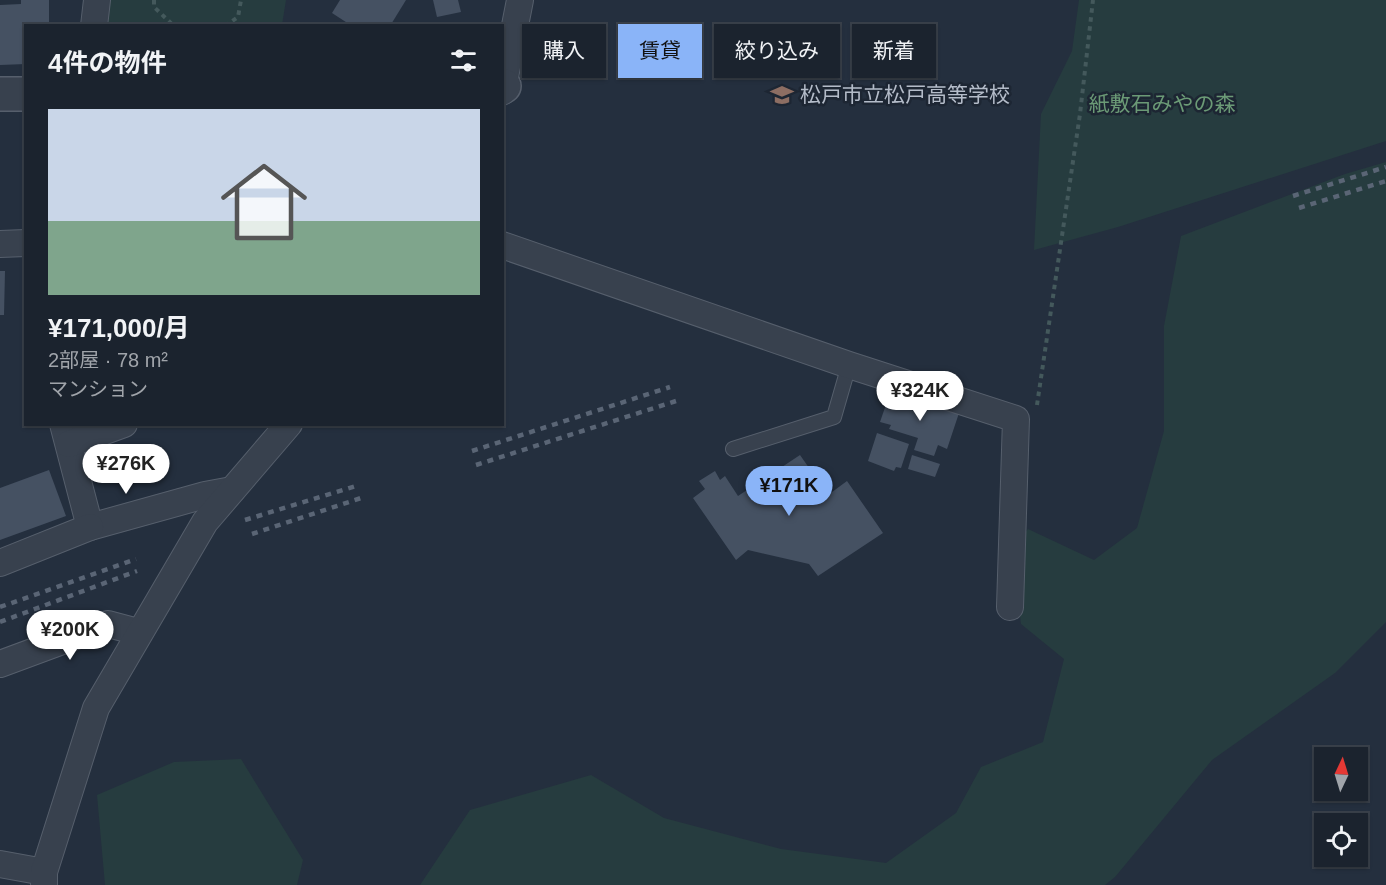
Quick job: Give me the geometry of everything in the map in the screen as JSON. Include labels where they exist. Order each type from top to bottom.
[{"type":"street","points":[[94,24],[97,0]]},
{"type":"street","points":[[504,83],[520,0]]},
{"type":"street","points":[[0,94],[24,94]]},
{"type":"street","points":[[0,244],[24,243]]},
{"type":"street","points":[[504,246],[849,365],[1016,419],[1010,607]]},
{"type":"street","points":[[90,527],[66,434],[112,426]]},
{"type":"street","points":[[0,864],[44,878],[96,708],[205,522],[287,426]]},
{"type":"street","points":[[0,563],[90,527],[205,495],[232,490]]},
{"type":"street","points":[[0,664],[108,624],[138,633]]},
{"type":"lane","points":[[733,449],[834,417],[849,365]]},
{"type":"path","points":[[154,0],[154,7],[172,24]]},
{"type":"path","points":[[228,24],[238,17],[242,0]]},
{"type":"path","points":[[1016,419],[1037,405],[1080,114],[1093,0]]},
{"type":"green space","points":[[107,0],[286,0],[282,24],[104,24]]},
{"type":"green space","name":"紙敷石みやの森","points":[[1079,0],[1386,0],[1386,141],[1118,227],[1034,250],[1041,114],[1072,51]]},
{"type":"green space","points":[[1386,162],[1386,622],[1335,673],[1212,760],[1115,877],[1105,885],[420,885],[470,810],[591,775],[664,818],[781,849],[886,863],[956,813],[981,767],[1043,742],[1064,659],[1021,624],[1012,549],[1028,529],[1094,560],[1137,528],[1164,431],[1164,326],[1181,236],[1345,174]]},
{"type":"green space","points":[[241,759],[303,860],[297,885],[105,885],[97,795],[174,762]]},
{"type":"building","points":[[21,0],[49,0],[49,24],[24,24],[24,64],[0,65],[0,5],[21,4]]},
{"type":"building","points":[[340,0],[406,0],[391,24],[349,24],[332,13]]},
{"type":"building","points":[[433,0],[458,0],[461,12],[437,17]]},
{"type":"building","points":[[0,271],[5,271],[4,315],[0,315]]},
{"type":"building","points":[[891,390],[959,413],[947,449],[938,445],[934,456],[914,450],[918,438],[889,429],[891,425],[880,422]]},
{"type":"building","points":[[877,433],[909,444],[901,468],[896,467],[894,471],[868,461]]},
{"type":"building","points":[[800,455],[828,495],[847,481],[883,533],[818,576],[809,564],[748,550],[736,560],[693,498],[705,489],[699,481],[715,471],[720,480],[725,476],[738,496]]},
{"type":"building","points":[[912,455],[940,464],[935,477],[908,469]]},
{"type":"building","points":[[49,470],[66,516],[0,540],[0,488]]},
{"type":"railway","points":[[1293,196],[1386,167]]},
{"type":"railway","points":[[1299,208],[1386,181]]},
{"type":"railway","points":[[472,451],[670,387]]},
{"type":"railway","points":[[476,465],[676,401]]},
{"type":"railway","points":[[245,520],[356,486]]},
{"type":"railway","points":[[252,534],[361,498]]},
{"type":"railway","points":[[0,607],[136,559]]},
{"type":"railway","points":[[0,622],[137,571]]},
{"type":"place","name":"松戸市立松戸高等学校","points":[[782,95]]}]
